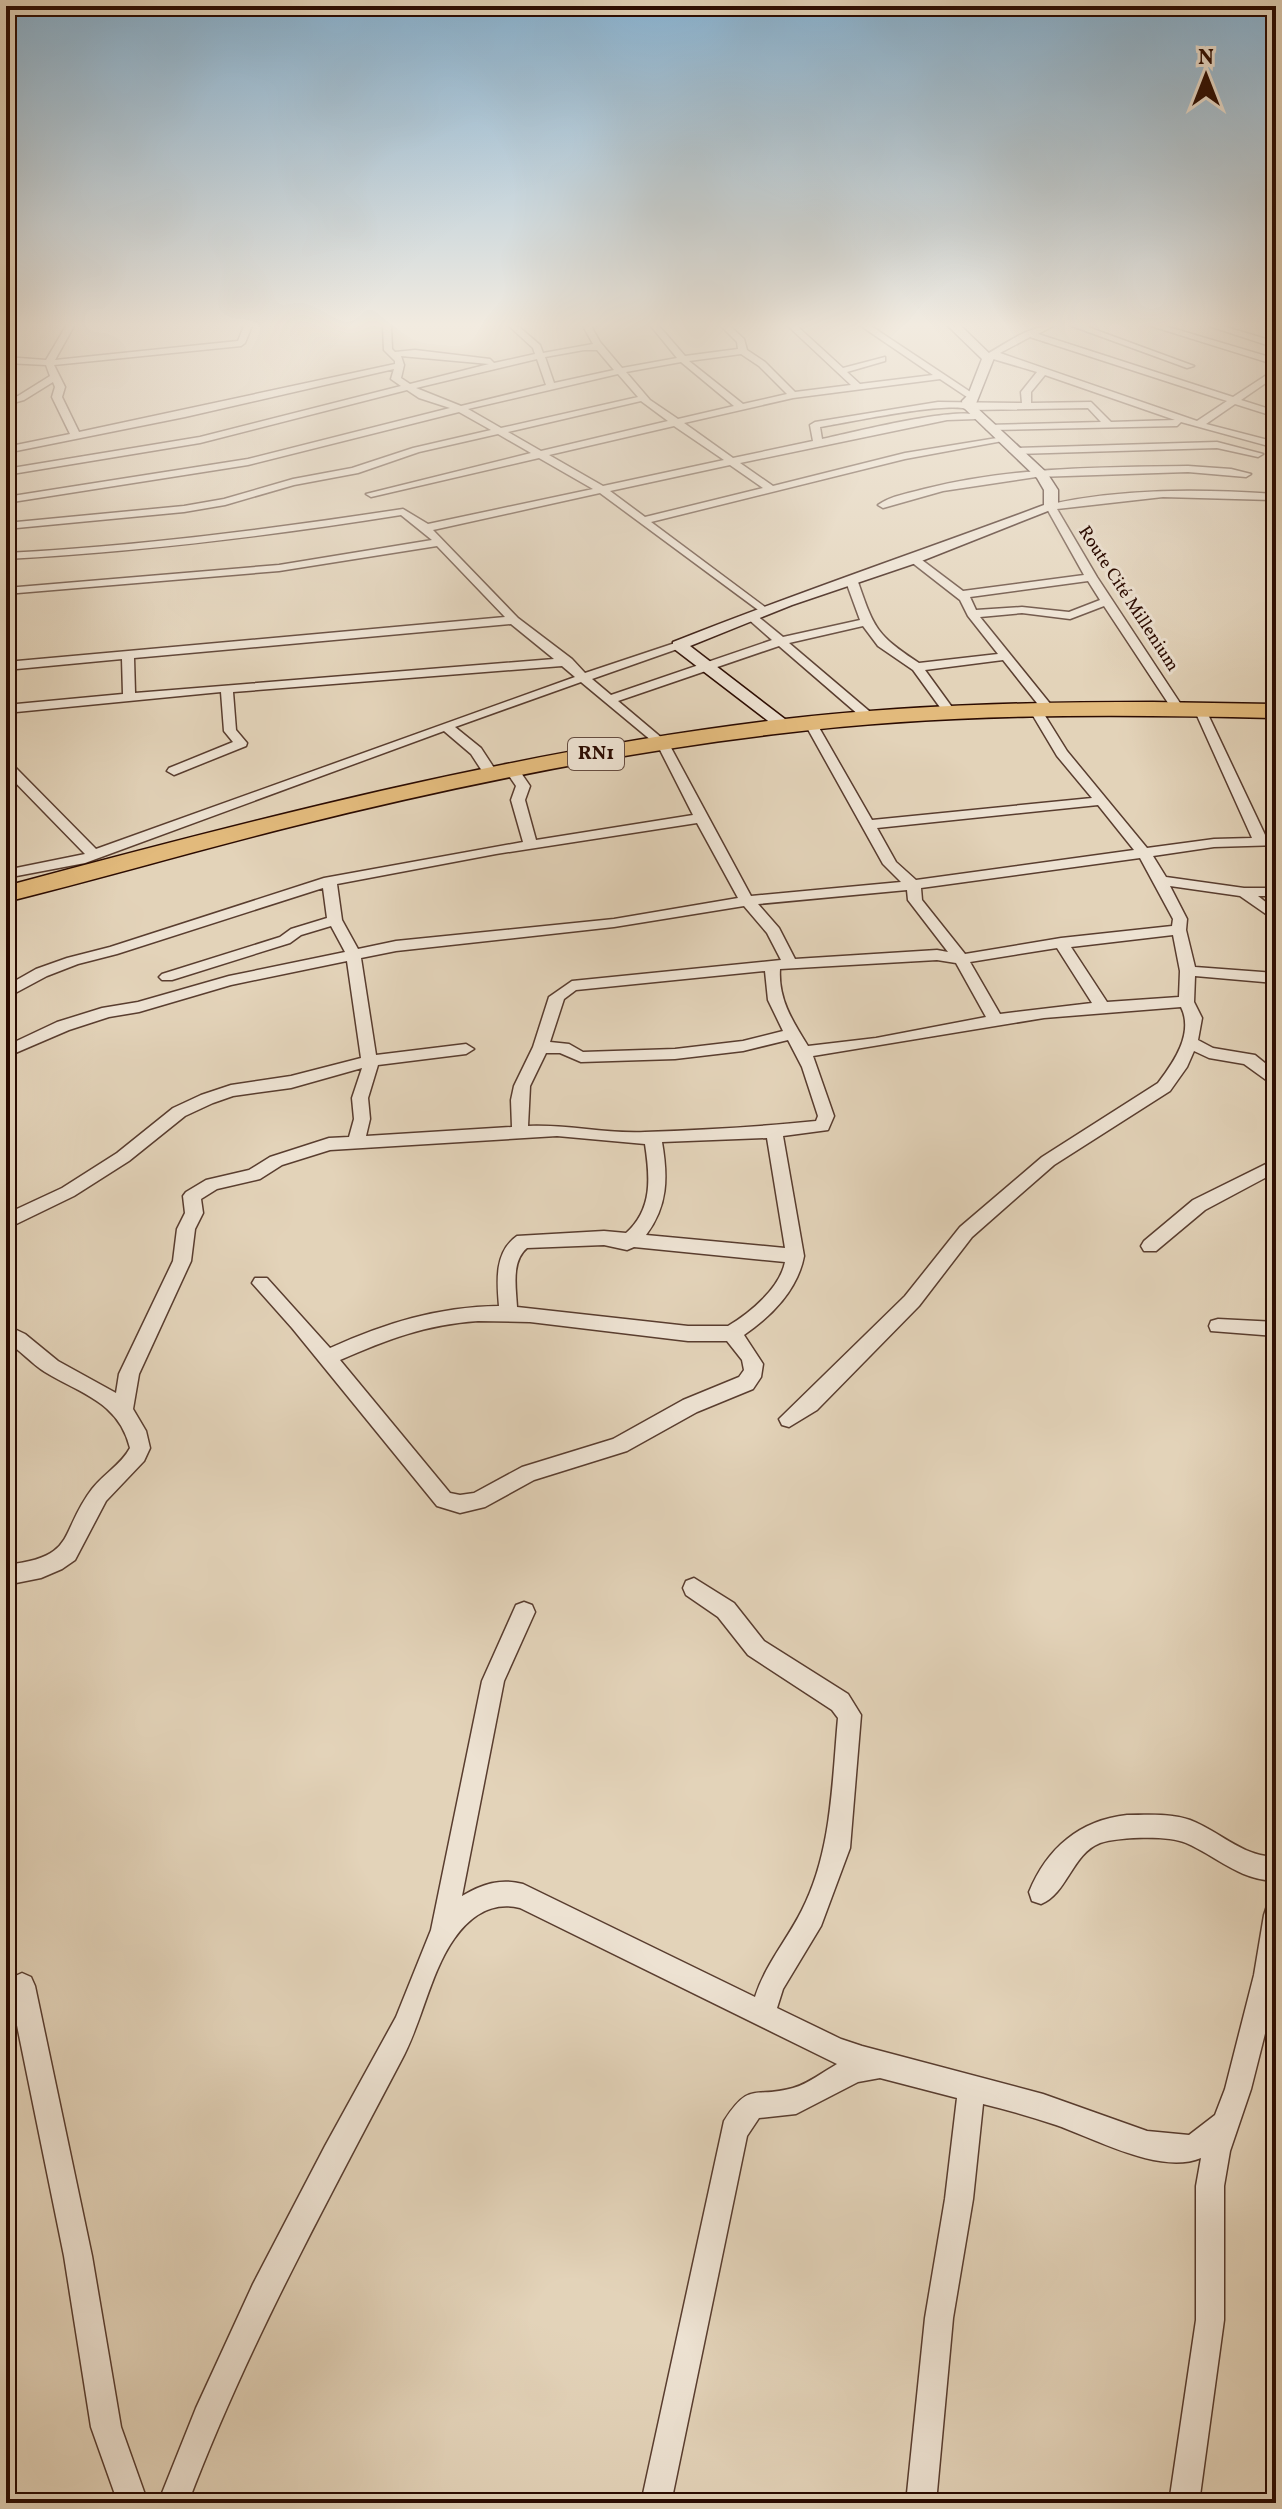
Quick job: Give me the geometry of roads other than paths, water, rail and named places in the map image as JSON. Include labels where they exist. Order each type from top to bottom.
[{"type":"highway","name":"RN1","points":[[6,894],[86,862],[502,772],[786,726],[1042,709],[1276,711]]},
{"type":"street","points":[[6,450],[41,443]]},
{"type":"street","points":[[6,472],[176,443]]},
{"type":"street","points":[[6,500],[261,459],[325,443]]},
{"type":"street","points":[[6,526],[212,504],[304,479],[354,471],[405,453],[452,443]]},
{"type":"street","points":[[517,443],[602,490],[658,532],[758,614],[781,641],[871,719]]},
{"type":"street","points":[[371,494],[588,443]]},
{"type":"street","points":[[707,443],[772,490]]},
{"type":"street","points":[[426,528],[564,495],[602,490],[822,443]]},
{"type":"street","points":[[1234,494],[1263,443]]},
{"type":"street","points":[[643,521],[905,456],[1008,445],[1217,445],[1258,454]]},
{"type":"street","points":[[1008,445],[1049,486],[1051,507]]},
{"type":"street","points":[[883,505],[912,495],[1039,473],[1201,469],[1246,474]]},
{"type":"street","points":[[6,874],[86,862],[446,726],[679,645],[1051,507],[1145,493],[1276,497]]},
{"type":"street","name":"Route Cité Millenium","points":[[1051,507],[1107,601],[1189,709],[1260,840]]},
{"type":"street","points":[[658,532],[665,521],[680,511]]},
{"type":"street","points":[[6,556],[104,551],[248,536],[403,512],[426,528],[514,620],[663,744],[747,901],[774,931],[791,966]]},
{"type":"street","points":[[6,591],[279,568],[439,542]]},
{"type":"street","points":[[789,1419],[810,1404],[912,1301],[957,1241],[1048,1161],[1164,1087],[1179,1067],[1190,1042],[1194,1018],[1186,1002],[1188,971],[1179,930],[1180,919],[1161,881],[1144,854],[1062,753],[1042,709],[1007,656],[972,614],[962,595],[914,559]]},
{"type":"street","points":[[1276,572],[1276,589]]},
{"type":"street","points":[[962,595],[1091,577]]},
{"type":"street","points":[[851,579],[866,622],[882,644],[917,667],[951,714]]},
{"type":"street","points":[[972,614],[1022,610],[1070,616],[1107,601]]},
{"type":"street","points":[[6,666],[514,620]]},
{"type":"street","points":[[611,699],[781,641],[866,622]]},
{"type":"street","points":[[679,645],[786,726]]},
{"type":"street","points":[[128,654],[129,698]]},
{"type":"street","points":[[917,667],[1007,656]]},
{"type":"street","points":[[6,709],[568,662]]},
{"type":"street","points":[[174,771],[241,743],[230,731],[227,689]]},
{"type":"street","points":[[811,724],[890,864],[913,885],[915,900],[961,959],[995,1020]]},
{"type":"street","points":[[446,726],[523,786],[518,800],[531,845]]},
{"type":"street","points":[[6,766],[86,862]]},
{"type":"street","points":[[868,825],[1100,801]]},
{"type":"street","points":[[6,993],[22,982],[92,954],[112,951],[329,881],[701,818]]},
{"type":"street","points":[[6,1052],[63,1026],[107,1012],[353,954],[436,940],[614,923],[747,901],[913,885],[1214,843],[1276,841]]},
{"type":"street","points":[[854,891],[881,880],[890,864]]},
{"type":"street","points":[[329,881],[335,920],[353,954],[369,1061],[369,1075],[360,1098],[362,1119],[356,1142]]},
{"type":"street","points":[[1161,881],[1244,892],[1276,892]]},
{"type":"street","points":[[1244,892],[1276,917]]},
{"type":"street","points":[[167,977],[285,940],[296,932],[335,920]]},
{"type":"street","points":[[520,1131],[522,1086],[541,1047],[557,997],[572,986],[773,965],[937,955],[961,959],[1061,943],[1179,930]]},
{"type":"street","points":[[1061,943],[1102,1006]]},
{"type":"street","points":[[123,1409],[129,1374],[182,1261],[186,1229],[194,1213],[192,1196],[212,1184],[254,1175],[276,1161],[314,1147],[356,1142],[584,1130],[653,1139],[654,1136],[818,1127],[825,1122],[826,1116],[803,1052],[791,1034],[772,991],[773,965]]},
{"type":"street","points":[[1188,971],[1276,978]]},
{"type":"street","points":[[803,1052],[878,1043],[995,1020],[1102,1006],[1186,1002]]},
{"type":"street","points":[[541,1047],[563,1048],[581,1057],[675,1054],[743,1046],[791,1034]]},
{"type":"street","points":[[1190,1042],[1209,1053],[1249,1059],[1276,1081]]},
{"type":"street","points":[[6,1222],[68,1192],[123,1157],[190,1106],[231,1091],[291,1082],[369,1061],[466,1049]]},
{"type":"street","points":[[327,1357],[400,1327],[426,1320],[508,1313],[731,1333],[765,1307],[791,1274],[795,1256],[774,1131]]},
{"type":"street","points":[[627,1243],[642,1231],[656,1201],[659,1179],[653,1139]]},
{"type":"street","points":[[1150,1246],[1199,1205],[1276,1165]]},
{"type":"street","points":[[508,1313],[509,1256],[518,1243],[555,1238],[604,1238],[627,1243],[652,1242],[795,1256]]},
{"type":"street","points":[[261,1283],[327,1357],[444,1500],[460,1504],[478,1501],[529,1473],[620,1445],[690,1406],[746,1383],[754,1377],[756,1370],[750,1355],[731,1333]]},
{"type":"street","points":[[1218,1326],[1276,1329]]},
{"type":"street","points":[[6,1332],[50,1366],[110,1397],[123,1409],[140,1442],[139,1454],[101,1492],[73,1545],[62,1559],[42,1568],[6,1575]]},
{"type":"street","points":[[92,1387],[129,1374]]},
{"type":"street","points":[[694,1588],[726,1610],[756,1648],[840,1702],[850,1715],[838,1848],[812,1917],[772,1983],[762,2014]]},
{"type":"street","points":[[173,2503],[191,2452],[254,2315],[324,2175],[403,2033],[443,1932],[493,1681],[524,1612]]},
{"type":"street","points":[[1041,1892],[1066,1854],[1084,1837],[1121,1826],[1185,1830],[1233,1861],[1264,1870],[1276,1869]]},
{"type":"street","points":[[443,1932],[474,1902],[488,1894],[508,1891],[837,2051],[879,2066],[916,2072],[1043,2107],[1141,2143],[1169,2148],[1186,2149],[1200,2145],[1212,2138],[1223,2125]]},
{"type":"street","points":[[1184,2503],[1210,2320],[1210,2186],[1223,2125],[1242,2074],[1267,1975],[1276,1915]]},
{"type":"street","points":[[22,1986],[78,2256],[106,2427],[133,2503]]},
{"type":"street","points":[[656,2503],[734,2131],[747,2110],[755,2105],[796,2101],[855,2069],[879,2066]]},
{"type":"street","points":[[921,2503],[939,2318],[959,2199],[972,2087]]}]
